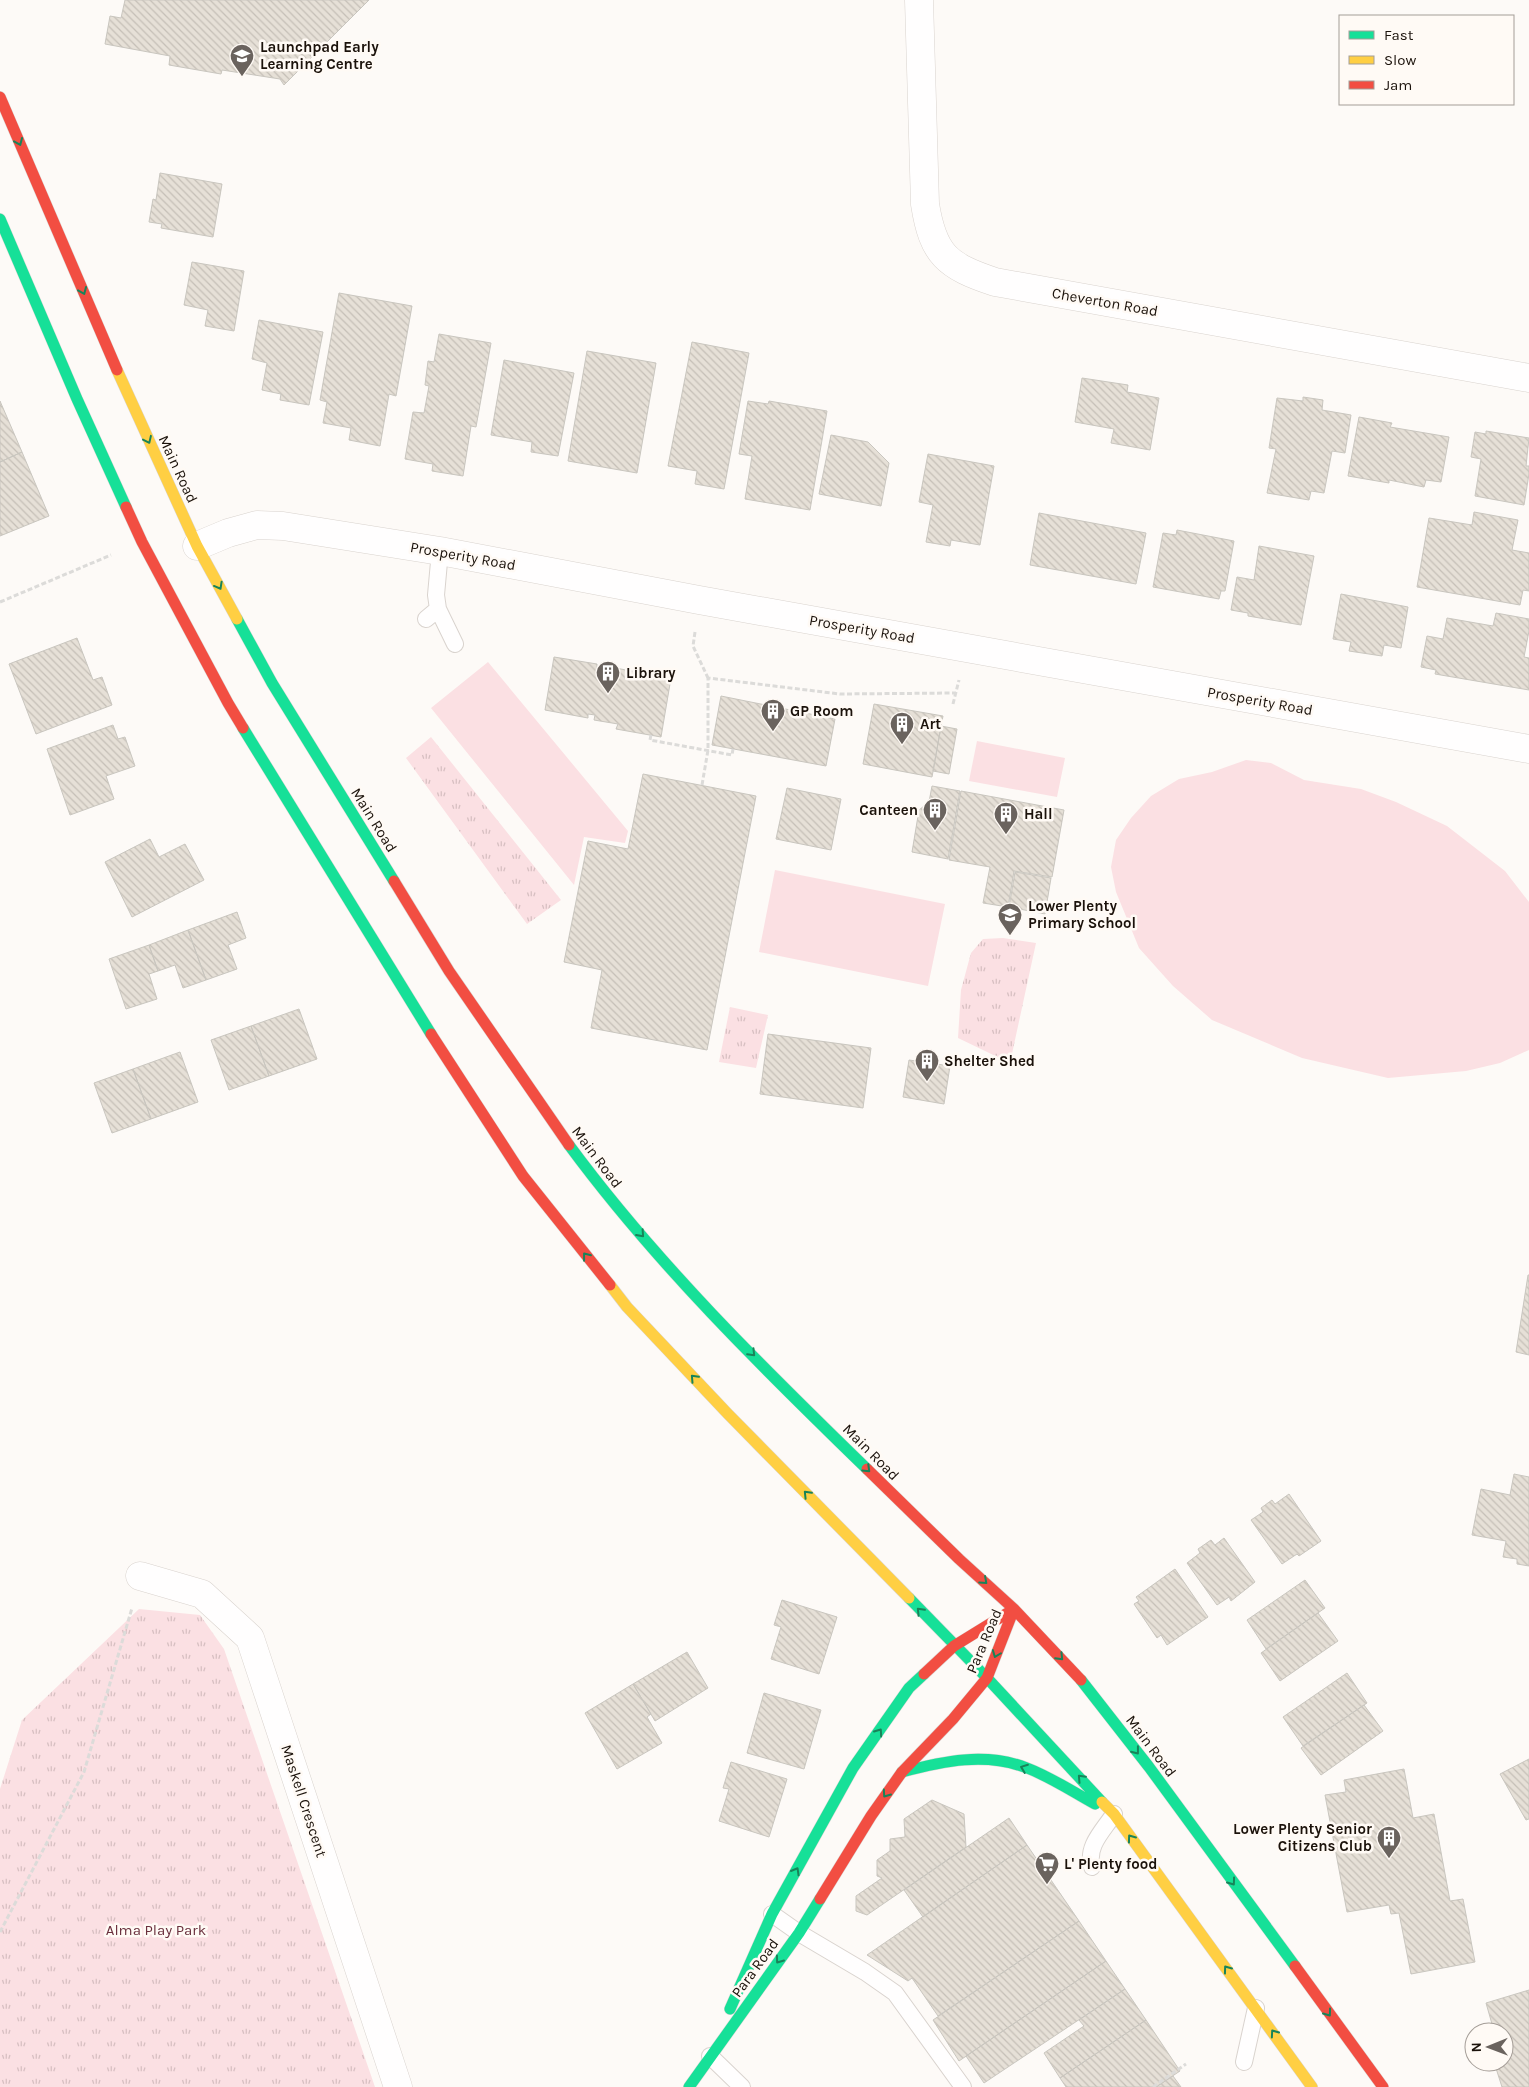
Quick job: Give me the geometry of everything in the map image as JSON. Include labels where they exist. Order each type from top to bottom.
[{"type":"main road","name":"Main Road","points":[[0,97],[115,366],[197,546],[272,683],[449,971],[545,1113],[608,1198],[700,1300],[831,1434],[959,1559],[1014,1609],[1075,1672],[1149,1767],[1383,2087]]},
{"type":"main road","points":[[0,219],[77,399],[142,542],[233,711],[426,1027],[523,1176],[626,1307],[728,1414],[987,1678],[1114,1814],[1312,2087]]},
{"type":"main road","name":"Para Road","points":[[710,2056],[772,1914],[854,1768],[909,1688],[954,1646],[1014,1609]]},
{"type":"main road","name":"Para Road","points":[[690,2087],[710,2056],[799,1933],[871,1816],[902,1772],[953,1719],[987,1678],[1014,1609]]},
{"type":"main road","points":[[902,1772],[929,1765],[977,1758],[1006,1762],[1026,1768],[1114,1814]]},
{"type":"street","name":"Cheverton Road","points":[[919,0],[925,204],[928,225],[936,246],[948,261],[967,273],[995,282],[1529,378]]},
{"type":"street","name":"Prosperity Road","points":[[197,546],[228,533],[257,525],[283,526],[440,551],[699,600],[1529,749]]},
{"type":"street","name":"Maskell Crescent","points":[[140,1576],[202,1594],[250,1638],[398,2087]]},
{"type":"lane","points":[[440,551],[436,595],[432,614],[455,644]]},
{"type":"lane","points":[[1092,1866],[1090,1858],[1091,1847],[1114,1814]]},
{"type":"lane","points":[[772,1914],[799,1933],[865,1972],[895,1994],[963,2087]]},
{"type":"lane","points":[[1244,2062],[1256,2008]]},
{"type":"lane","points":[[710,2056],[742,2087]]},
{"type":"path","points":[[0,602],[142,542]]},
{"type":"path","points":[[699,600],[693,646],[708,678],[708,750],[702,785]]},
{"type":"path","points":[[708,678],[840,694],[956,693]]},
{"type":"path","points":[[651,735],[650,740],[732,755],[733,749]]},
{"type":"path","points":[[0,1932],[84,1772],[140,1576]]},
{"type":"path","points":[[1153,2087],[1186,2064]]},
{"type":"green space","points":[[488,662],[628,831],[625,843],[584,837],[574,885],[431,708]]},
{"type":"green space","points":[[431,737],[561,900],[527,924],[406,758]]},
{"type":"green space","points":[[977,741],[1065,758],[1057,797],[969,781]]},
{"type":"green space","points":[[1246,760],[1271,763],[1304,780],[1361,789],[1396,802],[1447,826],[1505,871],[1529,902],[1529,1050],[1500,1063],[1466,1071],[1388,1078],[1302,1058],[1212,1020],[1173,986],[1139,948],[1116,892],[1111,867],[1116,840],[1131,818],[1151,796],[1179,779],[1212,772]]},
{"type":"green space","points":[[775,870],[945,904],[928,986],[759,952]]},
{"type":"green space","points":[[1003,938],[1036,943],[1010,1063],[958,1038],[961,990],[971,953],[983,939]]},
{"type":"green space","points":[[730,1007],[768,1015],[756,1068],[719,1062]]},
{"type":"green space","name":"Alma Play Park","points":[[139,1609],[200,1615],[224,1649],[375,2087],[0,2087],[0,1789],[22,1720]]},
{"type":"building","points":[[125,0],[369,0],[284,85],[280,79],[222,70],[221,74],[169,65],[170,56],[105,44],[110,16],[121,18]]},
{"type":"building","points":[[160,173],[222,184],[213,237],[161,228],[162,224],[149,222],[153,199],[156,200]]},
{"type":"building","points":[[192,262],[244,271],[234,331],[205,326],[208,310],[184,305]]},
{"type":"building","points":[[339,293],[412,306],[396,396],[389,394],[380,446],[349,440],[351,428],[323,423],[327,402],[320,400]]},
{"type":"building","points":[[259,320],[323,332],[309,405],[280,400],[281,394],[262,390],[267,363],[252,359]]},
{"type":"building","points":[[439,334],[491,343],[476,427],[471,426],[463,476],[432,471],[433,464],[405,459],[413,412],[424,413],[429,386],[425,385],[428,361],[434,362]]},
{"type":"building","points":[[692,342],[749,353],[724,489],[695,484],[697,471],[668,466]]},
{"type":"building","points":[[587,351],[656,363],[637,473],[568,461]]},
{"type":"building","points":[[504,360],[574,373],[558,456],[531,452],[532,442],[491,435]]},
{"type":"building","points":[[1082,378],[1128,385],[1127,392],[1159,398],[1150,450],[1111,443],[1114,429],[1075,422]]},
{"type":"building","points":[[1303,397],[1323,400],[1322,410],[1351,415],[1345,453],[1332,451],[1324,493],[1311,491],[1309,500],[1267,493],[1276,449],[1269,448],[1277,398],[1303,401]]},
{"type":"building","points":[[0,401],[22,452],[0,462]]},
{"type":"building","points":[[748,401],[768,404],[769,401],[827,411],[810,510],[745,499],[752,456],[739,454]]},
{"type":"building","points":[[1359,417],[1392,423],[1390,427],[1449,437],[1441,482],[1426,480],[1424,487],[1389,480],[1389,483],[1348,476]]},
{"type":"building","points":[[1486,431],[1529,438],[1526,466],[1529,466],[1529,474],[1524,505],[1475,496],[1481,459],[1471,457],[1475,432],[1486,434]]},
{"type":"building","points":[[831,435],[868,442],[889,463],[881,506],[819,494]]},
{"type":"building","points":[[22,452],[49,516],[0,536],[0,462]]},
{"type":"building","points":[[928,454],[994,466],[980,545],[951,540],[950,546],[926,542],[933,505],[919,502]]},
{"type":"building","points":[[1474,512],[1518,520],[1512,550],[1529,553],[1529,591],[1523,590],[1520,605],[1417,587],[1429,518],[1472,525]]},
{"type":"building","points":[[1039,513],[1146,533],[1136,584],[1030,565]]},
{"type":"building","points":[[1177,530],[1234,541],[1225,591],[1221,591],[1219,599],[1153,587],[1163,533],[1176,535]]},
{"type":"building","points":[[1259,546],[1314,556],[1301,625],[1248,616],[1248,613],[1231,610],[1237,577],[1254,580]]},
{"type":"building","points":[[1341,594],[1408,607],[1401,648],[1384,645],[1382,656],[1349,651],[1351,642],[1333,639]]},
{"type":"building","points":[[1496,613],[1529,619],[1529,631],[1524,657],[1529,658],[1529,690],[1435,674],[1436,670],[1421,667],[1427,636],[1443,639],[1447,618],[1493,626]]},
{"type":"building","points":[[77,638],[93,680],[102,677],[112,705],[36,734],[9,664]]},
{"type":"building","name":"Library","points":[[554,657],[597,664],[597,668],[604,668],[604,666],[671,678],[661,737],[616,729],[618,724],[594,720],[595,715],[588,714],[588,718],[545,710]]},
{"type":"building","name":"GP Room","points":[[721,696],[835,719],[826,766],[712,745]]},
{"type":"building","name":"Art","points":[[874,704],[943,716],[932,777],[863,764]]},
{"type":"building","points":[[113,725],[118,739],[125,737],[135,766],[106,776],[114,799],[70,815],[47,749]]},
{"type":"building","points":[[941,726],[957,729],[949,774],[933,771]]},
{"type":"building","points":[[643,774],[756,796],[707,1050],[591,1028],[602,970],[564,962],[588,841],[628,849]]},
{"type":"building","name":"Canteen","points":[[932,786],[960,791],[948,859],[912,852],[919,810],[929,802]]},
{"type":"building","points":[[787,788],[841,799],[831,850],[776,839]]},
{"type":"building","name":"Hall","points":[[961,791],[1064,810],[1052,877],[1014,871],[1008,907],[983,903],[990,867],[949,860]]},
{"type":"building","points":[[150,839],[159,857],[185,844],[204,880],[132,917],[105,862]]},
{"type":"building","points":[[1015,872],[1051,878],[1045,914],[1009,907]]},
{"type":"building","points":[[237,912],[246,938],[228,945],[237,969],[206,980],[188,930]]},
{"type":"building","points":[[188,930],[206,980],[183,988],[175,965],[158,971],[149,945]]},
{"type":"building","points":[[149,945],[158,971],[149,974],[157,999],[126,1009],[109,959]]},
{"type":"building","points":[[299,1009],[317,1059],[269,1076],[251,1026]]},
{"type":"building","points":[[251,1026],[269,1076],[229,1090],[211,1040]]},
{"type":"building","points":[[768,1034],[871,1048],[863,1108],[760,1094]]},
{"type":"building","points":[[180,1052],[198,1102],[151,1119],[133,1069]]},
{"type":"building","name":"Shelter Shed","points":[[909,1060],[950,1066],[944,1104],[903,1097]]},
{"type":"building","points":[[133,1069],[151,1119],[112,1133],[94,1083]]},
{"type":"building","points":[[1529,1275],[1529,1355],[1516,1352]]},
{"type":"building","points":[[1514,1474],[1529,1477],[1529,1566],[1517,1564],[1517,1559],[1503,1557],[1506,1541],[1472,1535],[1481,1489],[1510,1495]]},
{"type":"building","points":[[1289,1494],[1321,1541],[1299,1556],[1297,1554],[1282,1564],[1251,1520],[1263,1512],[1261,1508],[1272,1500],[1275,1504]]},
{"type":"building","points":[[1224,1538],[1255,1582],[1231,1601],[1229,1597],[1217,1605],[1187,1563],[1200,1553],[1198,1549],[1211,1540],[1215,1545]]},
{"type":"building","points":[[1175,1569],[1208,1617],[1167,1645],[1161,1635],[1157,1638],[1134,1604],[1139,1601],[1136,1597]]},
{"type":"building","points":[[1305,1580],[1325,1608],[1266,1649],[1247,1620]]},
{"type":"building","points":[[782,1600],[837,1617],[819,1674],[771,1659],[781,1627],[774,1625]]},
{"type":"building","points":[[1318,1613],[1338,1641],[1280,1681],[1261,1653]]},
{"type":"building","points":[[687,1652],[708,1688],[655,1721],[633,1684]]},
{"type":"building","points":[[1347,1673],[1367,1703],[1303,1746],[1283,1717]]},
{"type":"building","points":[[633,1684],[651,1714],[647,1717],[662,1743],[617,1769],[585,1713]]},
{"type":"building","points":[[764,1693],[821,1710],[804,1769],[747,1753]]},
{"type":"building","points":[[1364,1705],[1383,1731],[1321,1775],[1301,1748]]},
{"type":"building","points":[[1529,1759],[1529,1819],[1526,1820],[1500,1774]]},
{"type":"building","points":[[731,1762],[787,1779],[769,1837],[719,1821],[729,1789],[723,1788]]},
{"type":"building","name":"Lower Plenty Senior Citizens Club","points":[[1404,1769],[1413,1818],[1434,1814],[1450,1901],[1463,1899],[1475,1962],[1411,1974],[1399,1913],[1391,1914],[1389,1905],[1347,1912],[1325,1795],[1346,1792],[1344,1780]]},
{"type":"building","points":[[932,1800],[964,1814],[966,1847],[867,1915],[856,1911],[856,1896],[882,1878],[877,1876],[877,1860],[890,1851],[890,1839],[905,1837],[904,1819]]},
{"type":"building","points":[[1009,1818],[1027,1845],[923,1917],[904,1890]]},
{"type":"building","points":[[1027,1845],[1079,1921],[938,2016],[912,1978],[908,1981],[867,1955]]},
{"type":"building","points":[[1079,1921],[1106,1961],[959,2061],[933,2020]]},
{"type":"building","points":[[1106,1961],[1125,1989],[984,2083],[966,2056]]},
{"type":"building","points":[[1125,1989],[1146,2020],[1060,2078],[1044,2053],[1084,2026],[1079,2020]]},
{"type":"building","points":[[1529,1990],[1529,2087],[1502,2087],[1497,2072],[1514,2072],[1514,2022],[1491,2022],[1486,2003]]},
{"type":"building","points":[[1146,2020],[1180,2071],[1156,2087],[1066,2087],[1060,2078]]},
{"type":"building","points":[[1173,2076],[1181,2087],[1156,2087]]},
{"type":"traffic: fast","points":[[0,219],[77,399],[126,507]]},
{"type":"traffic: fast","points":[[237,619],[272,683],[394,881]]},
{"type":"traffic: fast","points":[[243,728],[431,1034]]},
{"type":"traffic: fast","points":[[569,1145],[602,1189],[711,1313],[867,1469]]},
{"type":"traffic: fast","points":[[909,1598],[987,1678],[1102,1802]]},
{"type":"traffic: fast","points":[[730,2009],[772,1914],[853,1768],[909,1688],[924,1674]]},
{"type":"traffic: fast","points":[[1081,1680],[1149,1767],[1295,1966]]},
{"type":"traffic: fast","points":[[902,1772],[933,1764],[964,1760],[996,1760],[1027,1768],[1053,1780],[1095,1804]]},
{"type":"traffic: fast","points":[[689,2087],[799,1933],[820,1899]]},
{"type":"traffic: slow","points":[[117,370],[197,546],[237,619]]},
{"type":"traffic: slow","points":[[610,1285],[627,1307],[728,1414],[909,1598]]},
{"type":"traffic: slow","points":[[1102,1802],[1114,1814],[1312,2087]]},
{"type":"traffic: jam","points":[[0,97],[117,370]]},
{"type":"traffic: jam","points":[[126,507],[142,542],[243,728]]},
{"type":"traffic: jam","points":[[394,881],[449,971],[569,1145]]},
{"type":"traffic: jam","points":[[431,1034],[523,1176],[610,1285]]},
{"type":"traffic: jam","points":[[867,1469],[959,1559],[1014,1609],[1081,1680]]},
{"type":"traffic: jam","points":[[924,1674],[954,1646],[1014,1609]]},
{"type":"traffic: jam","points":[[820,1899],[871,1816],[902,1772],[953,1719],[987,1678],[1014,1609]]},
{"type":"traffic: jam","points":[[1295,1966],[1383,2087]]},
{"type":"place","name":"Launchpad Early Learning Centre","points":[[242,77]]},
{"type":"place","name":"Library","points":[[608,694]]},
{"type":"place","name":"GP Room","points":[[773,732]]},
{"type":"place","name":"Art","points":[[902,745]]},
{"type":"place","name":"Canteen","points":[[935,831]]},
{"type":"place","name":"Hall","points":[[1006,835]]},
{"type":"place","name":"Lower Plenty Primary School","points":[[1010,936]]},
{"type":"place","name":"Shelter Shed","points":[[927,1082]]},
{"type":"place","name":"Lower Plenty Senior Citizens Club","points":[[1389,1859]]},
{"type":"place","name":"L' Plenty food","points":[[1047,1885]]}]
